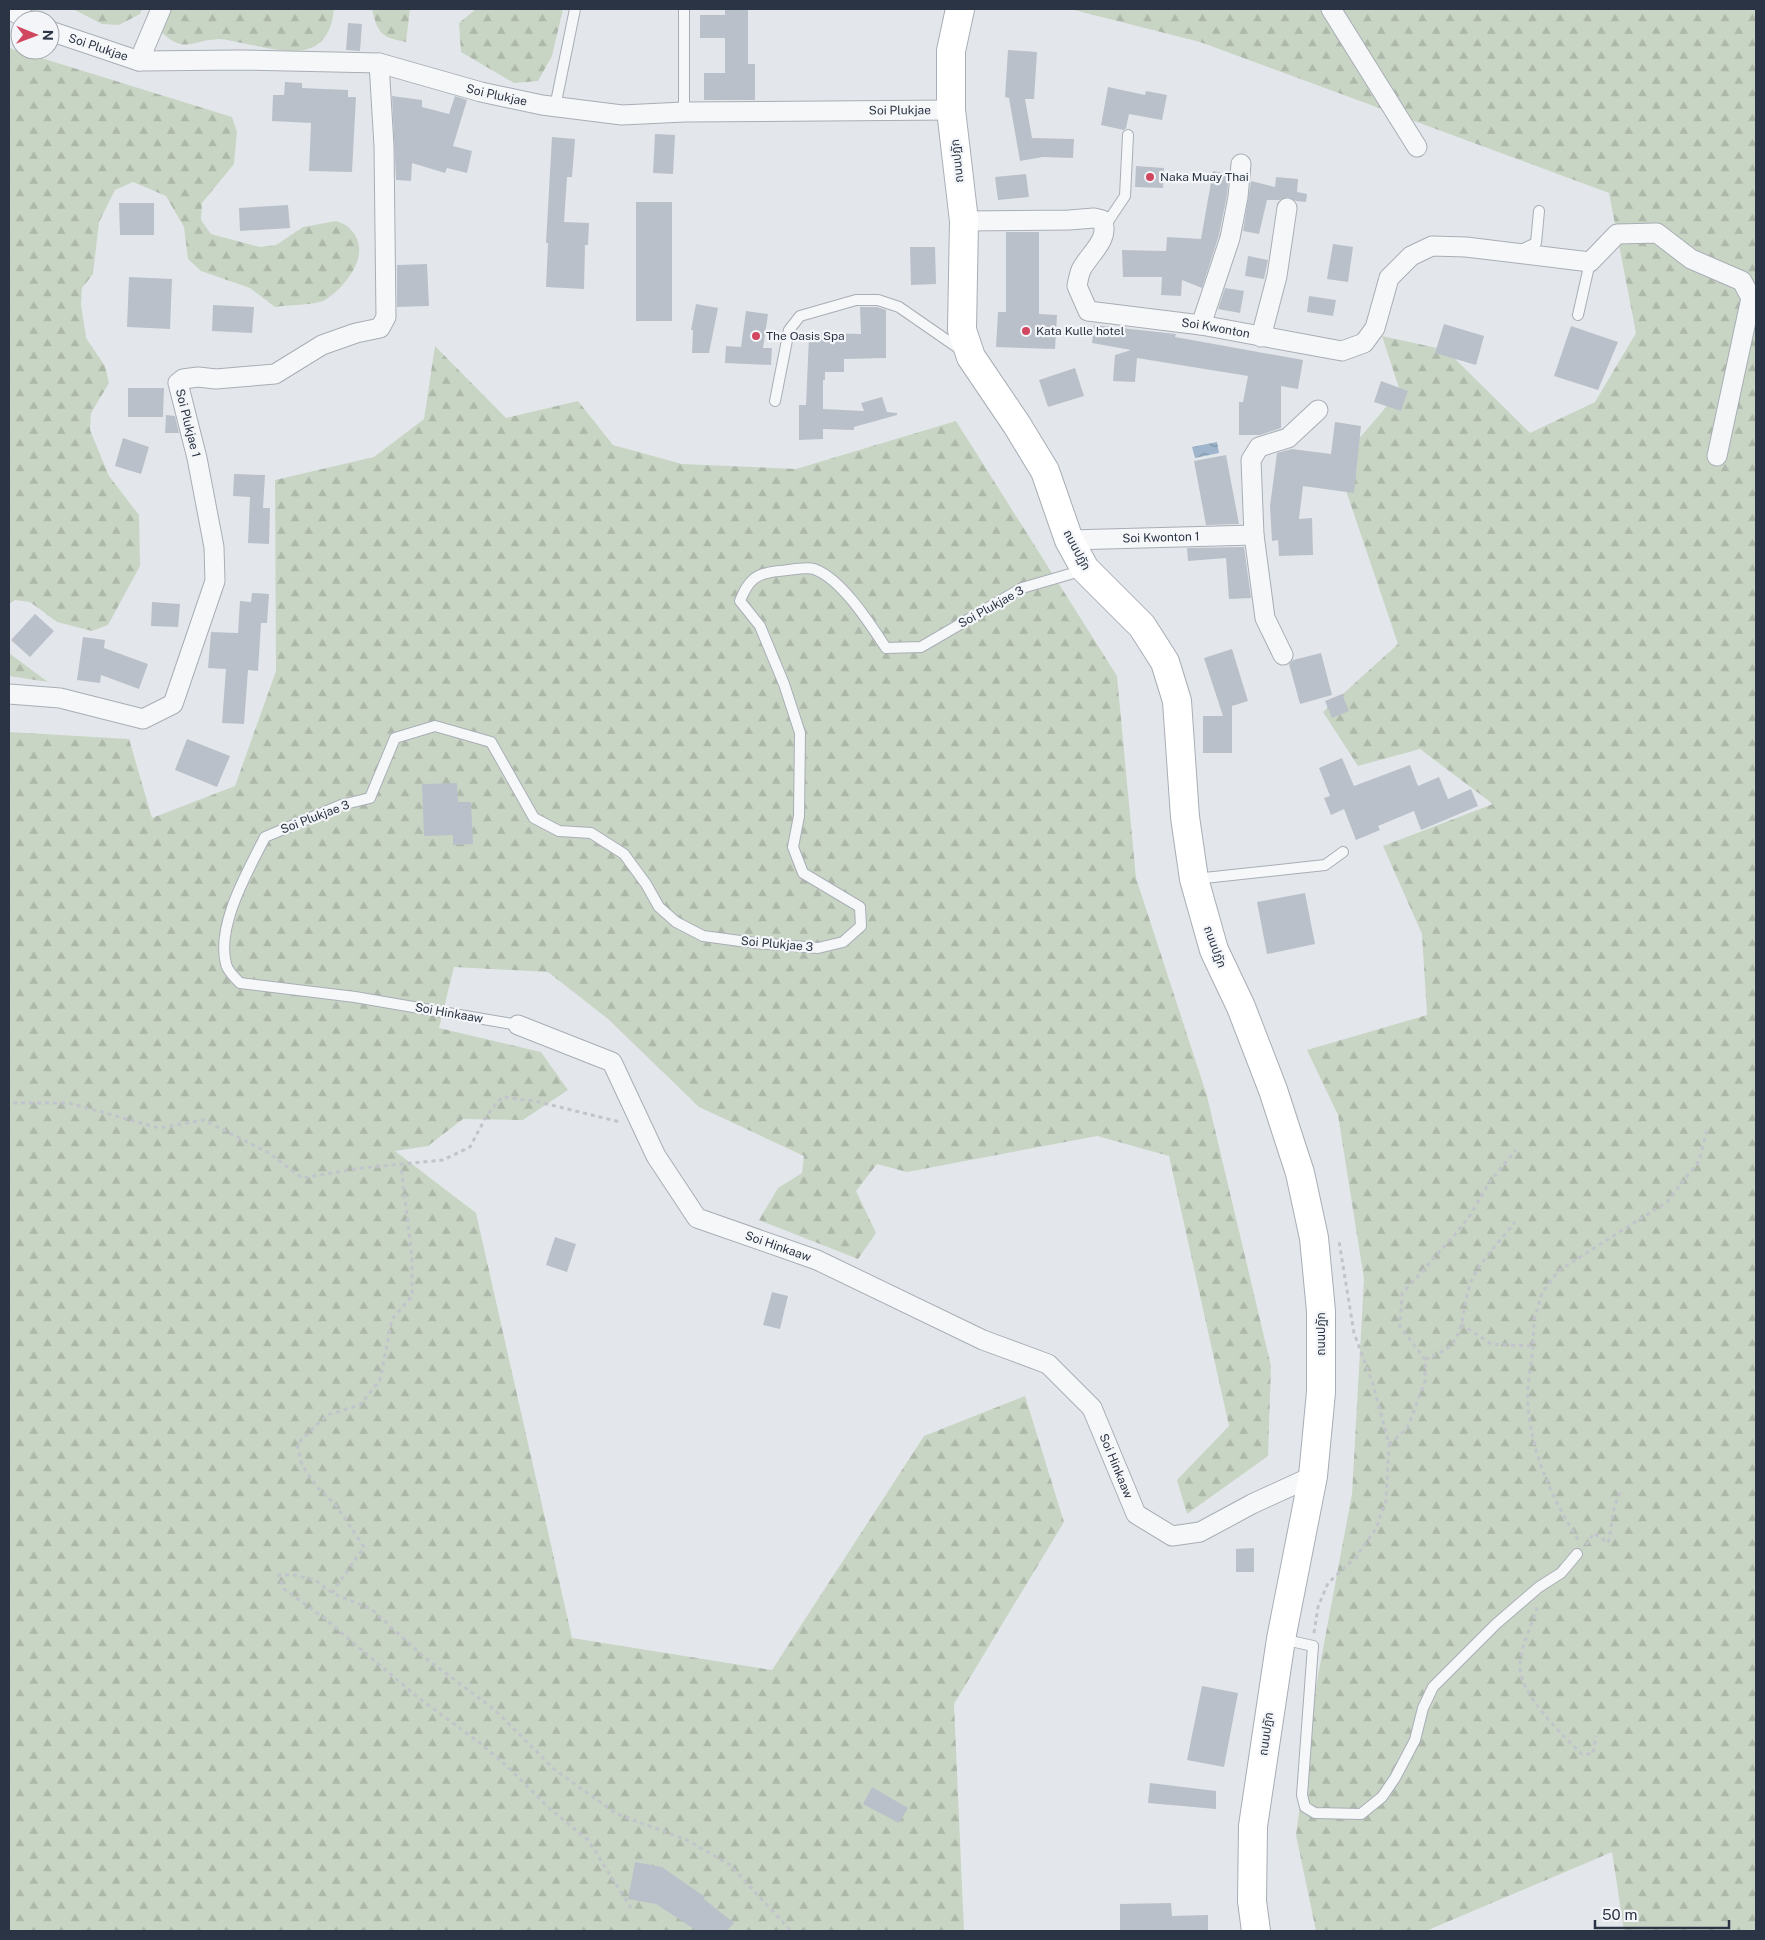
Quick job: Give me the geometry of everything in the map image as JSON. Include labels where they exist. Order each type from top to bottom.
[{"type":"main road","name":"ถนนปฏัก","points":[[960,9],[951,52],[952,110],[964,221],[962,330],[970,357],[1017,425],[1045,471],[1070,540],[1085,569],[1142,626],[1165,662],[1177,701],[1185,817],[1194,879],[1214,950],[1241,1006],[1273,1090],[1300,1173],[1314,1238],[1321,1320],[1321,1392],[1313,1476],[1281,1639],[1253,1826],[1252,1901],[1256,1931]]},
{"type":"street","points":[[138,61],[161,9]]},
{"type":"street","points":[[1330,9],[1417,147]]},
{"type":"street","name":"Soi Plukjae","points":[[60,34],[138,61],[240,60],[379,63],[481,92],[555,107],[622,114],[952,110]]},
{"type":"street","name":"Soi Plukjae 1","points":[[9,694],[60,698],[143,719],[173,704],[215,581],[214,547],[197,458],[178,383],[183,379],[198,377],[241,378],[275,374],[322,345],[356,333],[380,328],[386,317],[384,146],[379,63]]},
{"type":"street","points":[[1201,325],[1230,238],[1238,197],[1241,164]]},
{"type":"street","points":[[1261,337],[1278,276],[1287,208]]},
{"type":"street","points":[[964,221],[1094,218],[1102,220],[1104,226]]},
{"type":"street","name":"Soi Kwonton","points":[[1104,226],[1104,235],[1082,270],[1076,286],[1088,311],[1201,325],[1342,351],[1364,343],[1375,328],[1389,278],[1411,256],[1432,246],[1466,247],[1514,254]]},
{"type":"street","points":[[1514,254],[1590,262],[1617,234],[1656,233],[1691,259],[1742,281],[1751,298],[1717,456]]},
{"type":"street","points":[[1283,655],[1265,618],[1254,535],[1251,460],[1259,447],[1288,438],[1318,410]]},
{"type":"street","name":"Soi Kwonton 1","points":[[1070,540],[1254,535]]},
{"type":"street","name":"Soi Hinkaaw","points":[[518,1025],[612,1062],[656,1156],[697,1218],[817,1260],[983,1340],[1048,1364],[1092,1408],[1136,1514],[1172,1536],[1200,1532],[1252,1504],[1313,1476]]},
{"type":"lane","points":[[555,107],[575,9]]},
{"type":"lane","points":[[684,9],[684,112]]},
{"type":"lane","points":[[1104,226],[1125,196],[1128,135]]},
{"type":"lane","points":[[1514,254],[1536,243],[1539,211]]},
{"type":"lane","points":[[1578,315],[1590,262]]},
{"type":"lane","points":[[775,401],[789,330],[800,316],[856,300],[878,300],[900,307],[970,357]]},
{"type":"lane","name":"Soi Plukjae 3","points":[[226,966],[224,935],[240,887],[265,837],[341,804],[370,798],[395,738],[435,726],[491,742],[534,818],[559,831],[591,833],[624,854],[646,884],[659,907],[676,922],[703,936],[756,943],[818,948],[843,942],[861,926],[860,907],[802,873],[793,847],[798,816],[800,733],[784,684],[760,626],[740,601],[746,585],[764,572],[813,569],[841,587],[869,622],[886,648],[921,647],[1022,588],[1085,569]]},
{"type":"lane","points":[[1194,879],[1326,865],[1343,852]]},
{"type":"lane","name":"Soi Hinkaaw","points":[[226,966],[240,983],[355,997],[518,1025]]},
{"type":"lane","points":[[1281,1639],[1313,1646],[1303,1779],[1305,1807],[1316,1813],[1361,1814],[1382,1797],[1395,1778],[1415,1740],[1423,1708],[1433,1687],[1462,1656],[1544,1584],[1561,1573],[1577,1554]]},
{"type":"path","points":[[13,1103],[69,1103],[159,1128],[204,1120],[269,1153],[302,1178],[361,1168],[401,1166],[428,1160],[443,1160],[470,1148],[487,1115],[502,1097],[534,1101],[581,1114],[643,1127]]},
{"type":"path","points":[[1577,1554],[1577,1537],[1558,1509],[1531,1427],[1528,1402],[1534,1320],[1542,1293],[1558,1271],[1667,1202],[1699,1161],[1708,1127]]},
{"type":"path","points":[[1389,1444],[1406,1429],[1424,1380],[1425,1359],[1400,1327],[1402,1294],[1469,1217],[1490,1181],[1516,1150]]},
{"type":"path","points":[[332,1593],[364,1547],[335,1504],[318,1488],[302,1466],[297,1444],[327,1414],[360,1405],[380,1380],[392,1319],[412,1296],[412,1257],[401,1166]]},
{"type":"path","points":[[1425,1359],[1442,1354],[1460,1334],[1465,1301],[1474,1276],[1515,1222]]},
{"type":"path","points":[[1313,1646],[1318,1607],[1328,1582],[1355,1558],[1376,1529],[1386,1500],[1389,1444],[1373,1384],[1354,1333],[1337,1237]]},
{"type":"path","points":[[1461,1324],[1491,1344],[1533,1346]]},
{"type":"path","points":[[1577,1554],[1587,1545],[1594,1533],[1608,1543],[1612,1529],[1613,1507],[1620,1493]]},
{"type":"path","points":[[630,1908],[588,1840],[549,1808],[481,1744],[415,1695],[324,1618],[284,1588],[279,1575],[294,1574],[315,1580],[332,1593],[370,1609],[424,1656],[495,1710],[554,1769],[616,1814],[687,1840],[730,1865],[790,1931]]},
{"type":"path","points":[[1544,1584],[1519,1664],[1529,1692],[1539,1708],[1582,1754],[1593,1754],[1596,1736]]},
{"type":"green space","points":[[73,9],[142,9],[140,14],[119,25],[102,24]]},
{"type":"green space","points":[[168,9],[334,9],[330,27],[323,39],[313,47],[288,51],[222,39],[188,44],[176,43],[160,31]]},
{"type":"green space","points":[[372,9],[410,9],[406,42],[391,38],[382,33],[376,24]]},
{"type":"green space","points":[[476,9],[563,9],[552,56],[538,81],[514,83],[461,52],[459,23]]},
{"type":"green space","points":[[1070,9],[1756,9],[1756,1931],[1624,1931],[1612,1852],[1426,1931],[1316,1931],[1296,1835],[1314,1697],[1352,1494],[1364,1279],[1338,1115],[1307,1050],[1427,1015],[1422,934],[1383,846],[1493,804],[1420,749],[1358,766],[1323,712],[1398,644],[1337,464],[1400,391],[1382,336],[1446,350],[1530,433],[1595,402],[1636,333],[1609,193],[1200,42]]},
{"type":"green space","points":[[9,48],[10,60],[48,60],[232,117],[237,132],[234,164],[202,203],[201,220],[211,234],[260,247],[276,245],[303,227],[336,221],[350,229],[357,238],[359,248],[358,258],[348,278],[341,287],[325,300],[308,304],[275,307],[250,288],[201,271],[188,259],[184,227],[166,196],[133,182],[115,190],[99,222],[93,274],[82,288],[81,304],[86,338],[105,366],[109,383],[91,413],[90,430],[109,476],[139,515],[140,566],[108,625],[92,631],[57,622],[30,602],[15,600],[9,604]]},
{"type":"green space","points":[[435,346],[506,418],[578,401],[613,445],[682,464],[796,469],[956,421],[1117,676],[1136,878],[1207,1096],[1271,1366],[1268,1456],[1187,1514],[1177,1480],[1229,1426],[1169,1156],[1097,1136],[907,1172],[877,1164],[856,1191],[876,1233],[858,1259],[759,1220],[778,1188],[802,1173],[804,1156],[699,1107],[608,1019],[548,972],[454,967],[439,1028],[541,1052],[568,1090],[523,1120],[463,1119],[428,1146],[395,1151],[476,1213],[572,1638],[772,1670],[924,1436],[1025,1396],[1064,1522],[954,1704],[964,1931],[9,1931],[9,732],[129,739],[152,818],[235,786],[276,671],[275,480],[374,457],[424,419]]},
{"type":"green space","points":[[9,653],[48,682],[9,676]]},
{"type":"water","points":[[1217,442],[1219,453],[1195,458],[1192,447]]},
{"type":"building","points":[[725,9],[748,9],[748,64],[755,64],[755,100],[704,100],[704,73],[725,73],[725,38],[700,38],[700,15],[725,15]]},
{"type":"building","points":[[348,23],[362,24],[360,51],[346,50]]},
{"type":"building","points":[[1008,50],[1037,52],[1034,99],[1025,99],[1032,138],[1074,139],[1073,158],[1043,157],[1020,161],[1009,98],[1005,97]]},
{"type":"building","points":[[285,82],[302,83],[302,88],[348,90],[348,97],[356,97],[352,172],[309,171],[311,123],[272,121],[273,95],[284,95]]},
{"type":"building","points":[[1108,87],[1145,95],[1146,91],[1167,95],[1162,120],[1129,114],[1124,130],[1101,125]]},
{"type":"building","points":[[392,96],[422,100],[422,107],[449,114],[455,96],[467,100],[453,146],[472,151],[467,173],[447,168],[445,173],[412,163],[411,181],[396,180]]},
{"type":"building","points":[[655,134],[675,135],[673,174],[653,173]]},
{"type":"building","points":[[552,137],[575,139],[572,177],[567,177],[564,222],[589,223],[588,245],[585,245],[584,289],[546,287],[548,243],[546,243]]},
{"type":"building","name":"Naka Muay Thai","points":[[1136,166],[1164,168],[1163,188],[1135,187]]},
{"type":"building","points":[[1213,171],[1229,174],[1219,235],[1202,288],[1182,280],[1181,296],[1161,295],[1162,277],[1123,277],[1122,250],[1166,251],[1167,237],[1201,239]]},
{"type":"building","points":[[1026,174],[1029,197],[998,200],[995,177]]},
{"type":"building","points":[[1276,177],[1298,179],[1297,192],[1307,194],[1306,202],[1296,201],[1288,197],[1279,200],[1267,200],[1259,234],[1243,231],[1251,181],[1275,187]]},
{"type":"building","points":[[636,202],[672,202],[672,321],[636,321]]},
{"type":"building","points":[[119,203],[154,203],[154,235],[120,235]]},
{"type":"building","points":[[288,205],[290,228],[240,231],[239,208]]},
{"type":"building","points":[[1006,232],[1039,232],[1039,314],[1057,315],[1055,349],[996,347],[998,312],[1006,312]]},
{"type":"building","points":[[1333,244],[1353,247],[1348,282],[1327,279]]},
{"type":"building","points":[[910,247],[935,247],[936,284],[911,285]]},
{"type":"building","points":[[1248,256],[1268,260],[1264,279],[1245,276]]},
{"type":"building","points":[[427,264],[429,306],[397,307],[397,265]]},
{"type":"building","points":[[129,277],[172,279],[170,329],[127,327]]},
{"type":"building","points":[[1225,288],[1244,291],[1240,313],[1218,309]]},
{"type":"building","points":[[1309,296],[1336,300],[1333,316],[1307,312]]},
{"type":"building","points":[[696,304],[718,308],[709,353],[692,353],[693,330],[691,330]]},
{"type":"building","points":[[213,305],[254,307],[252,333],[212,331]]},
{"type":"building","points":[[860,307],[877,307],[886,310],[886,358],[844,359],[844,372],[825,372],[825,380],[823,380],[823,409],[864,411],[861,403],[882,397],[887,412],[897,413],[897,415],[854,427],[854,430],[823,429],[823,439],[799,440],[799,405],[806,405],[809,336],[820,337],[820,333],[861,334]]},
{"type":"building","points":[[746,311],[768,314],[763,348],[772,348],[771,365],[725,363],[726,346],[741,347]]},
{"type":"building","points":[[1444,324],[1484,336],[1476,365],[1435,353]]},
{"type":"building","points":[[1094,325],[1176,334],[1175,337],[1303,360],[1298,389],[1281,386],[1281,428],[1260,435],[1239,435],[1239,402],[1243,402],[1248,376],[1137,358],[1135,382],[1113,381],[1115,355],[1131,350],[1092,343]]},
{"type":"building","points":[[1571,326],[1618,342],[1598,390],[1554,376]]},
{"type":"building","points":[[1075,368],[1084,396],[1048,407],[1039,380]]},
{"type":"building","points":[[1381,381],[1408,391],[1401,411],[1374,402]]},
{"type":"building","points":[[128,388],[164,388],[163,417],[128,417]]},
{"type":"building","points":[[166,415],[175,416],[179,433],[165,433]]},
{"type":"building","points":[[1335,422],[1361,426],[1354,493],[1303,486],[1299,519],[1312,518],[1313,555],[1279,556],[1278,540],[1272,541],[1270,506],[1277,453],[1292,449],[1331,454]]},
{"type":"building","points":[[123,438],[149,447],[141,474],[115,466]]},
{"type":"building","points":[[1226,455],[1239,524],[1206,525],[1194,461]]},
{"type":"building","points":[[234,474],[265,475],[263,508],[270,508],[269,544],[248,543],[250,497],[233,496]]},
{"type":"building","points":[[1244,547],[1251,598],[1229,599],[1226,558],[1188,561],[1187,548]]},
{"type":"building","points":[[252,593],[269,594],[267,623],[261,623],[258,671],[248,670],[244,724],[222,723],[226,669],[208,668],[211,632],[238,633],[240,601],[251,602]]},
{"type":"building","points":[[152,602],[180,604],[178,627],[151,626]]},
{"type":"building","points":[[35,614],[54,631],[30,657],[11,640]]},
{"type":"building","points":[[83,637],[105,640],[104,648],[148,664],[139,689],[101,675],[100,683],[77,680]]},
{"type":"building","points":[[1232,649],[1248,701],[1232,706],[1232,753],[1203,753],[1203,716],[1223,716],[1204,658]]},
{"type":"building","points":[[1321,653],[1332,695],[1300,704],[1289,664],[1293,660]]},
{"type":"building","points":[[1342,694],[1349,711],[1332,718],[1325,701]]},
{"type":"building","points":[[187,739],[230,756],[217,787],[175,770]]},
{"type":"building","points":[[1342,758],[1354,786],[1410,765],[1418,786],[1439,777],[1448,799],[1471,789],[1478,806],[1421,830],[1414,811],[1378,826],[1380,830],[1356,840],[1344,809],[1331,815],[1324,798],[1330,796],[1319,768]]},
{"type":"building","points":[[457,783],[458,802],[471,802],[473,844],[453,845],[453,835],[424,836],[422,784]]},
{"type":"building","points":[[1305,893],[1315,944],[1267,954],[1257,902]]},
{"type":"building","points":[[555,1237],[576,1244],[567,1272],[546,1265]]},
{"type":"building","points":[[772,1292],[788,1296],[780,1329],[763,1325]]},
{"type":"building","points":[[1254,1548],[1254,1572],[1236,1572],[1236,1549]]},
{"type":"building","points":[[1202,1686],[1238,1693],[1224,1767],[1187,1760]]},
{"type":"building","points":[[1150,1783],[1216,1791],[1216,1809],[1148,1803]]},
{"type":"building","points":[[872,1787],[908,1808],[899,1823],[863,1804]]},
{"type":"building","points":[[635,1862],[662,1867],[705,1897],[704,1899],[734,1923],[727,1931],[697,1931],[656,1904],[628,1899]]},
{"type":"building","points":[[1171,1903],[1172,1916],[1208,1915],[1208,1931],[1120,1931],[1120,1904]]},
{"type":"place","name":"Naka Muay Thai","points":[[1150,177]]},
{"type":"place","name":"Kata Kulle hotel","points":[[1026,331]]},
{"type":"place","name":"The Oasis Spa","points":[[756,336]]}]
